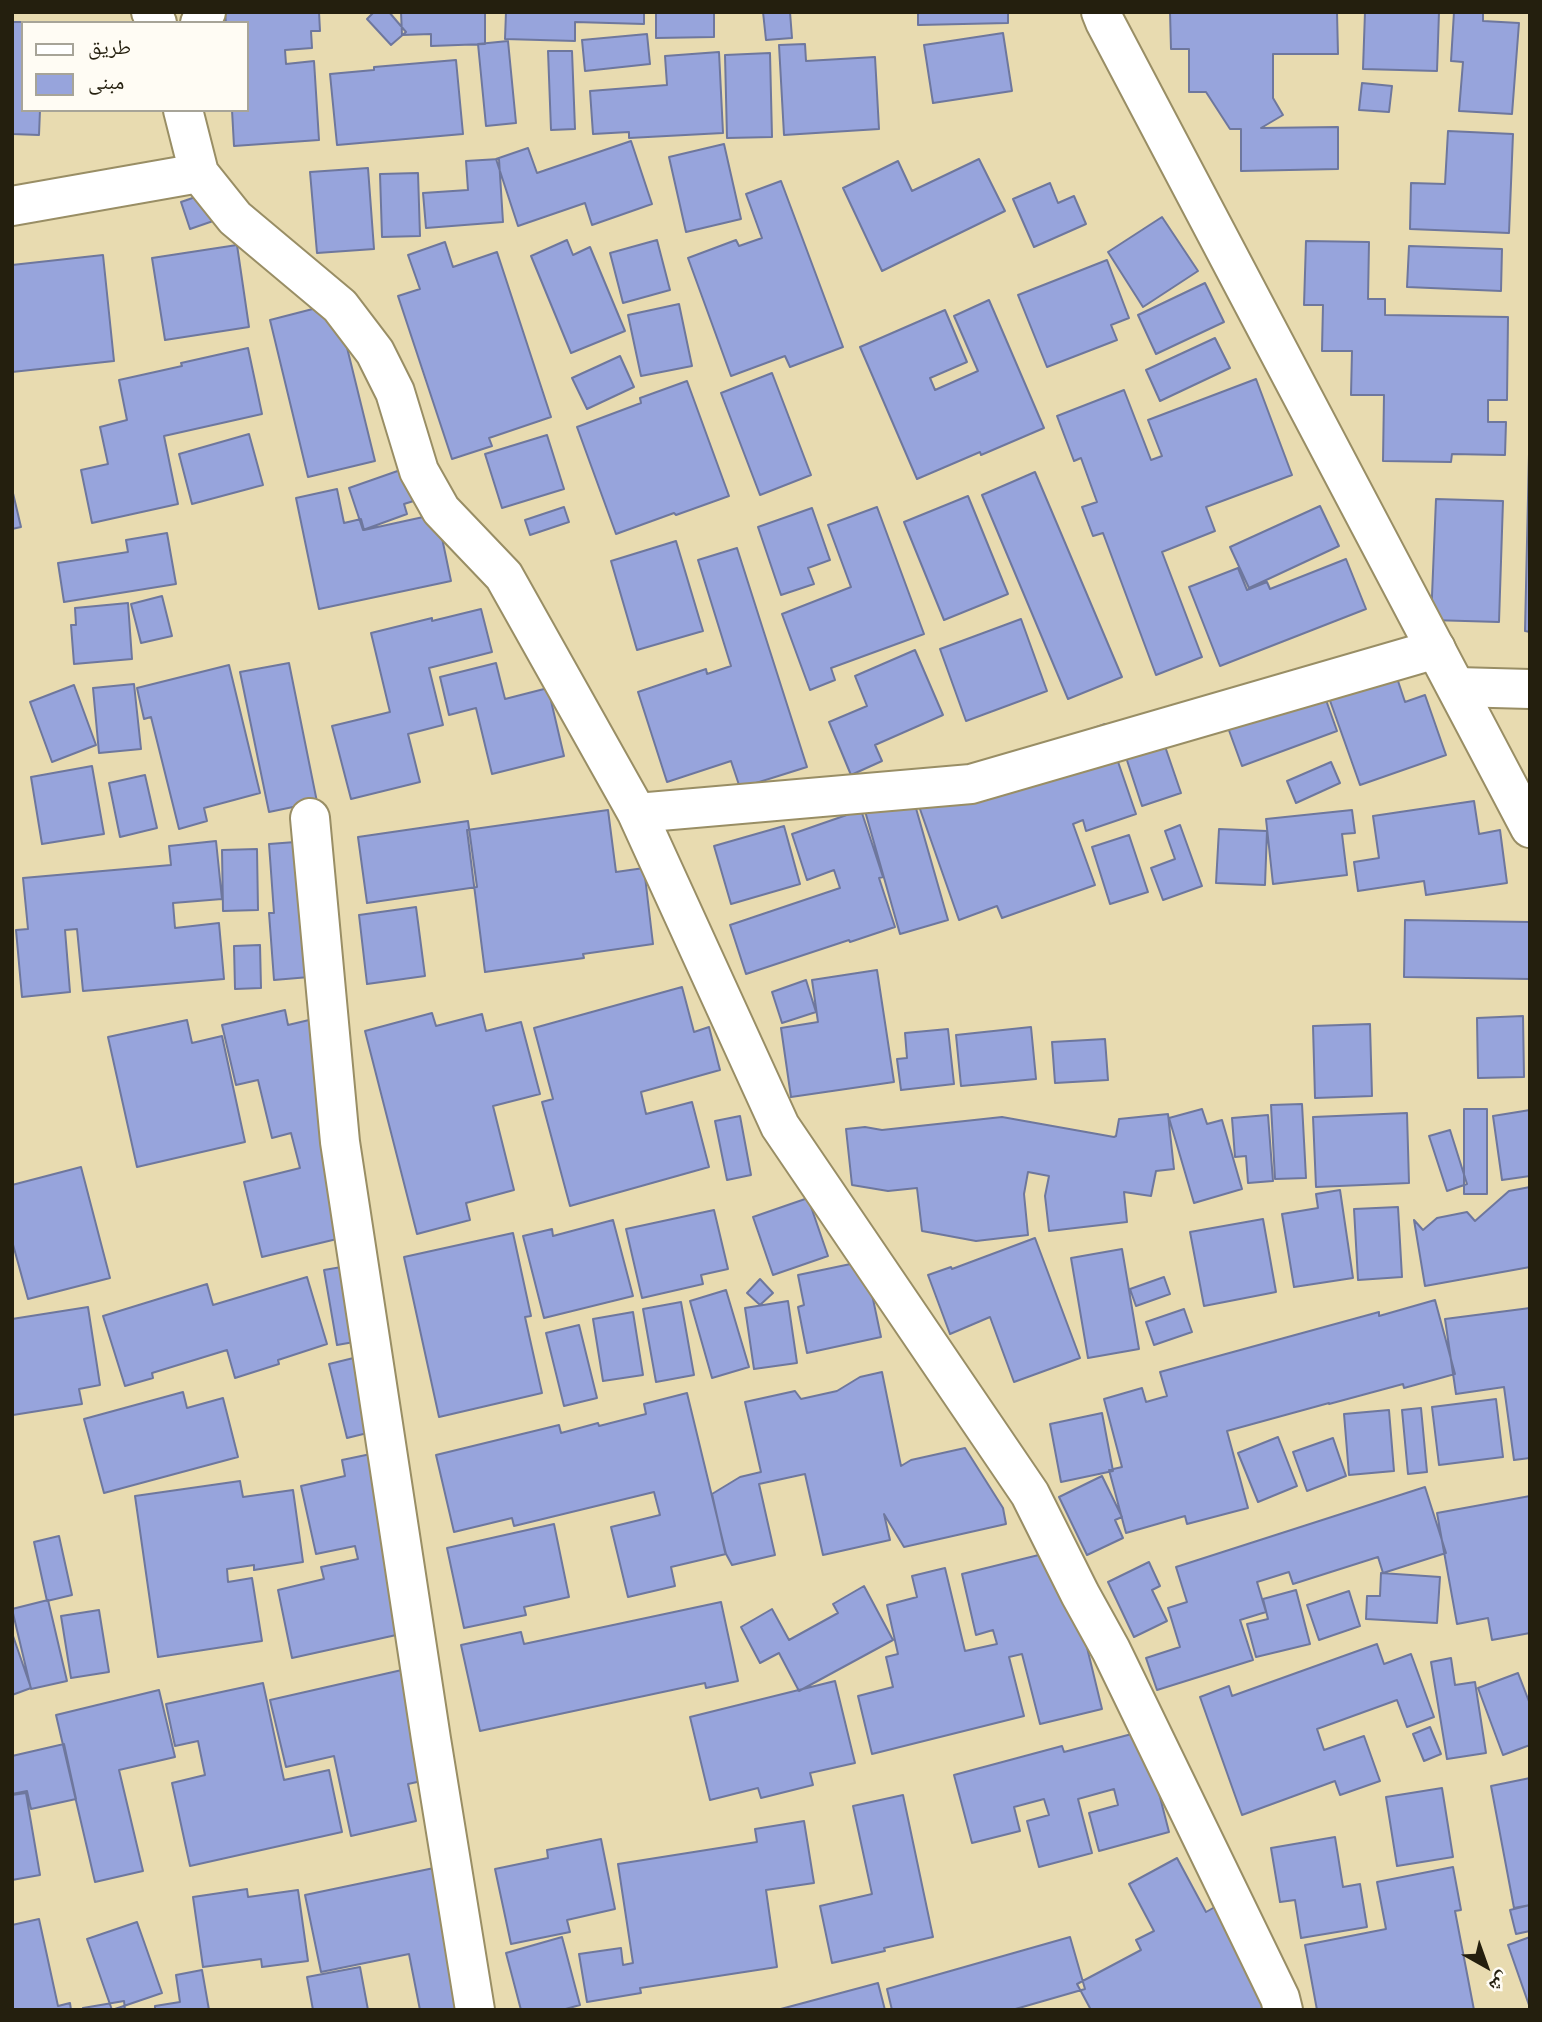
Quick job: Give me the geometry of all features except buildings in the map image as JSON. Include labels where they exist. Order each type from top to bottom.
[{"type":"street","points":[[1101,12],[1530,828]]},
{"type":"street","points":[[184,112],[199,173],[235,218],[340,306],[375,352],[395,392],[419,471],[441,510],[503,576],[637,813],[780,1126],[1030,1494],[1073,1583],[1117,1662],[1280,1998],[1283,2010]]},
{"type":"street","points":[[12,205],[199,173]]},
{"type":"street","points":[[637,813],[971,784],[1436,649]]},
{"type":"street","points":[[1457,687],[1530,689]]},
{"type":"street","points":[[310,818],[340,1142],[475,2010]]}]
